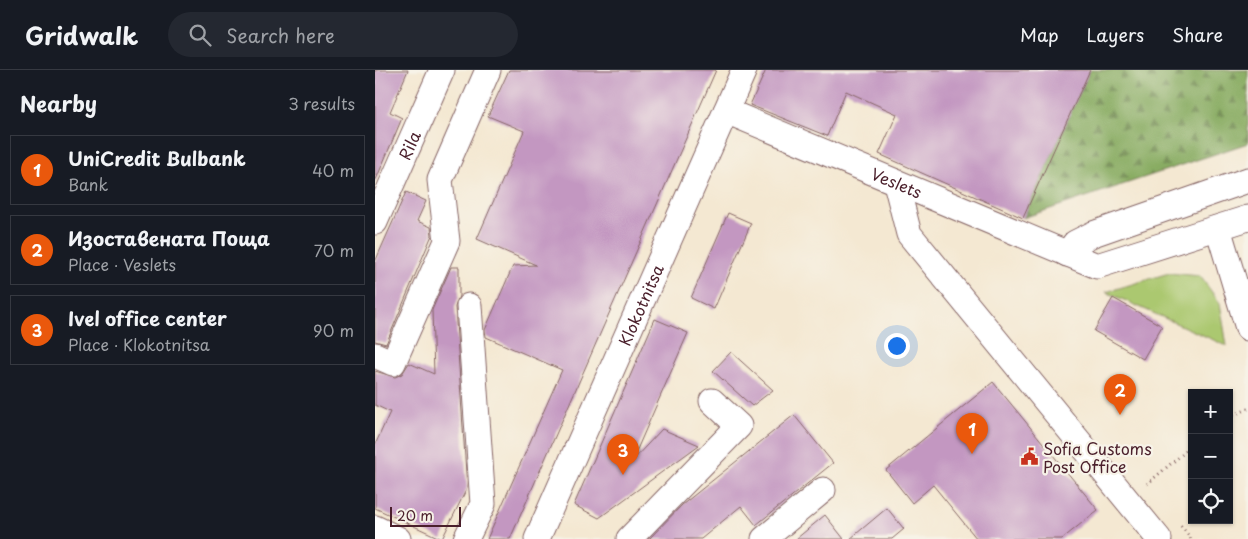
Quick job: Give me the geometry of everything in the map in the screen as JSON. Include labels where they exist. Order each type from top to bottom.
[{"type":"street","name":"Rila","points":[[375,222],[442,70]]},
{"type":"street","points":[[375,355],[393,363],[447,241],[440,180],[488,70]]},
{"type":"street","name":"Klokotnitsa","points":[[537,539],[744,70]]},
{"type":"street","name":"Veslets","points":[[726,111],[1099,266],[1248,218]]},
{"type":"street","points":[[1067,254],[1075,243],[1093,234],[1248,180]]},
{"type":"street","points":[[896,183],[909,234],[1159,539]]},
{"type":"street","points":[[1218,228],[1248,328]]},
{"type":"street","points":[[466,539],[483,504],[469,306]]},
{"type":"street","points":[[629,539],[739,426],[712,402]]},
{"type":"street","points":[[765,539],[823,490]]},
{"type":"street","points":[[375,528],[398,539]]},
{"type":"path","points":[[1233,415],[1248,408]]},
{"type":"path","points":[[1152,491],[1146,484],[1188,449]]},
{"type":"path","points":[[1180,525],[1191,539]]},
{"type":"green space","points":[[1090,70],[1248,70],[1248,143],[1023,218]]},
{"type":"green space","points":[[1169,273],[1200,276],[1220,303],[1227,346],[1106,292]]},
{"type":"building","points":[[375,70],[408,70],[390,112],[402,118],[375,182]]},
{"type":"building","points":[[509,70],[716,70],[510,539],[487,539],[562,370],[486,337],[485,330],[513,266],[536,265],[477,239],[524,131],[488,116]]},
{"type":"building","points":[[766,70],[1090,70],[1023,218],[879,154],[897,114],[846,91],[827,136],[750,105]]},
{"type":"building","points":[[406,192],[426,201],[417,221],[431,227],[432,235],[386,344],[375,341],[375,262]]},
{"type":"building","points":[[728,213],[751,223],[714,309],[691,298]]},
{"type":"building","points":[[451,267],[459,267],[459,296],[455,307],[467,488],[442,539],[375,508],[375,445],[390,412],[375,405],[375,371],[395,377],[402,374],[409,363],[434,374],[432,310]]},
{"type":"building","points":[[1113,298],[1162,326],[1143,359],[1094,331]]},
{"type":"building","points":[[655,319],[688,333],[632,461],[662,429],[699,445],[599,518],[574,505]]},
{"type":"building","points":[[731,352],[773,390],[752,406],[713,371]]},
{"type":"building","points":[[993,382],[1098,510],[1062,539],[977,539],[933,485],[912,503],[886,470]]},
{"type":"building","points":[[794,415],[833,463],[756,525],[741,506],[701,539],[649,539],[682,505]]},
{"type":"building","points":[[887,508],[904,529],[892,539],[850,539]]},
{"type":"building","points":[[825,515],[844,539],[796,539]]},
{"type":"place","name":"Изоставената Поща","points":[[1120,415]]},
{"type":"place","name":"UniCredit Bulbank","points":[[972,454]]},
{"type":"place","name":"Sofia Customs Post Office","points":[[1029,457]]},
{"type":"place","name":"Ivel office center","points":[[623,475]]}]
